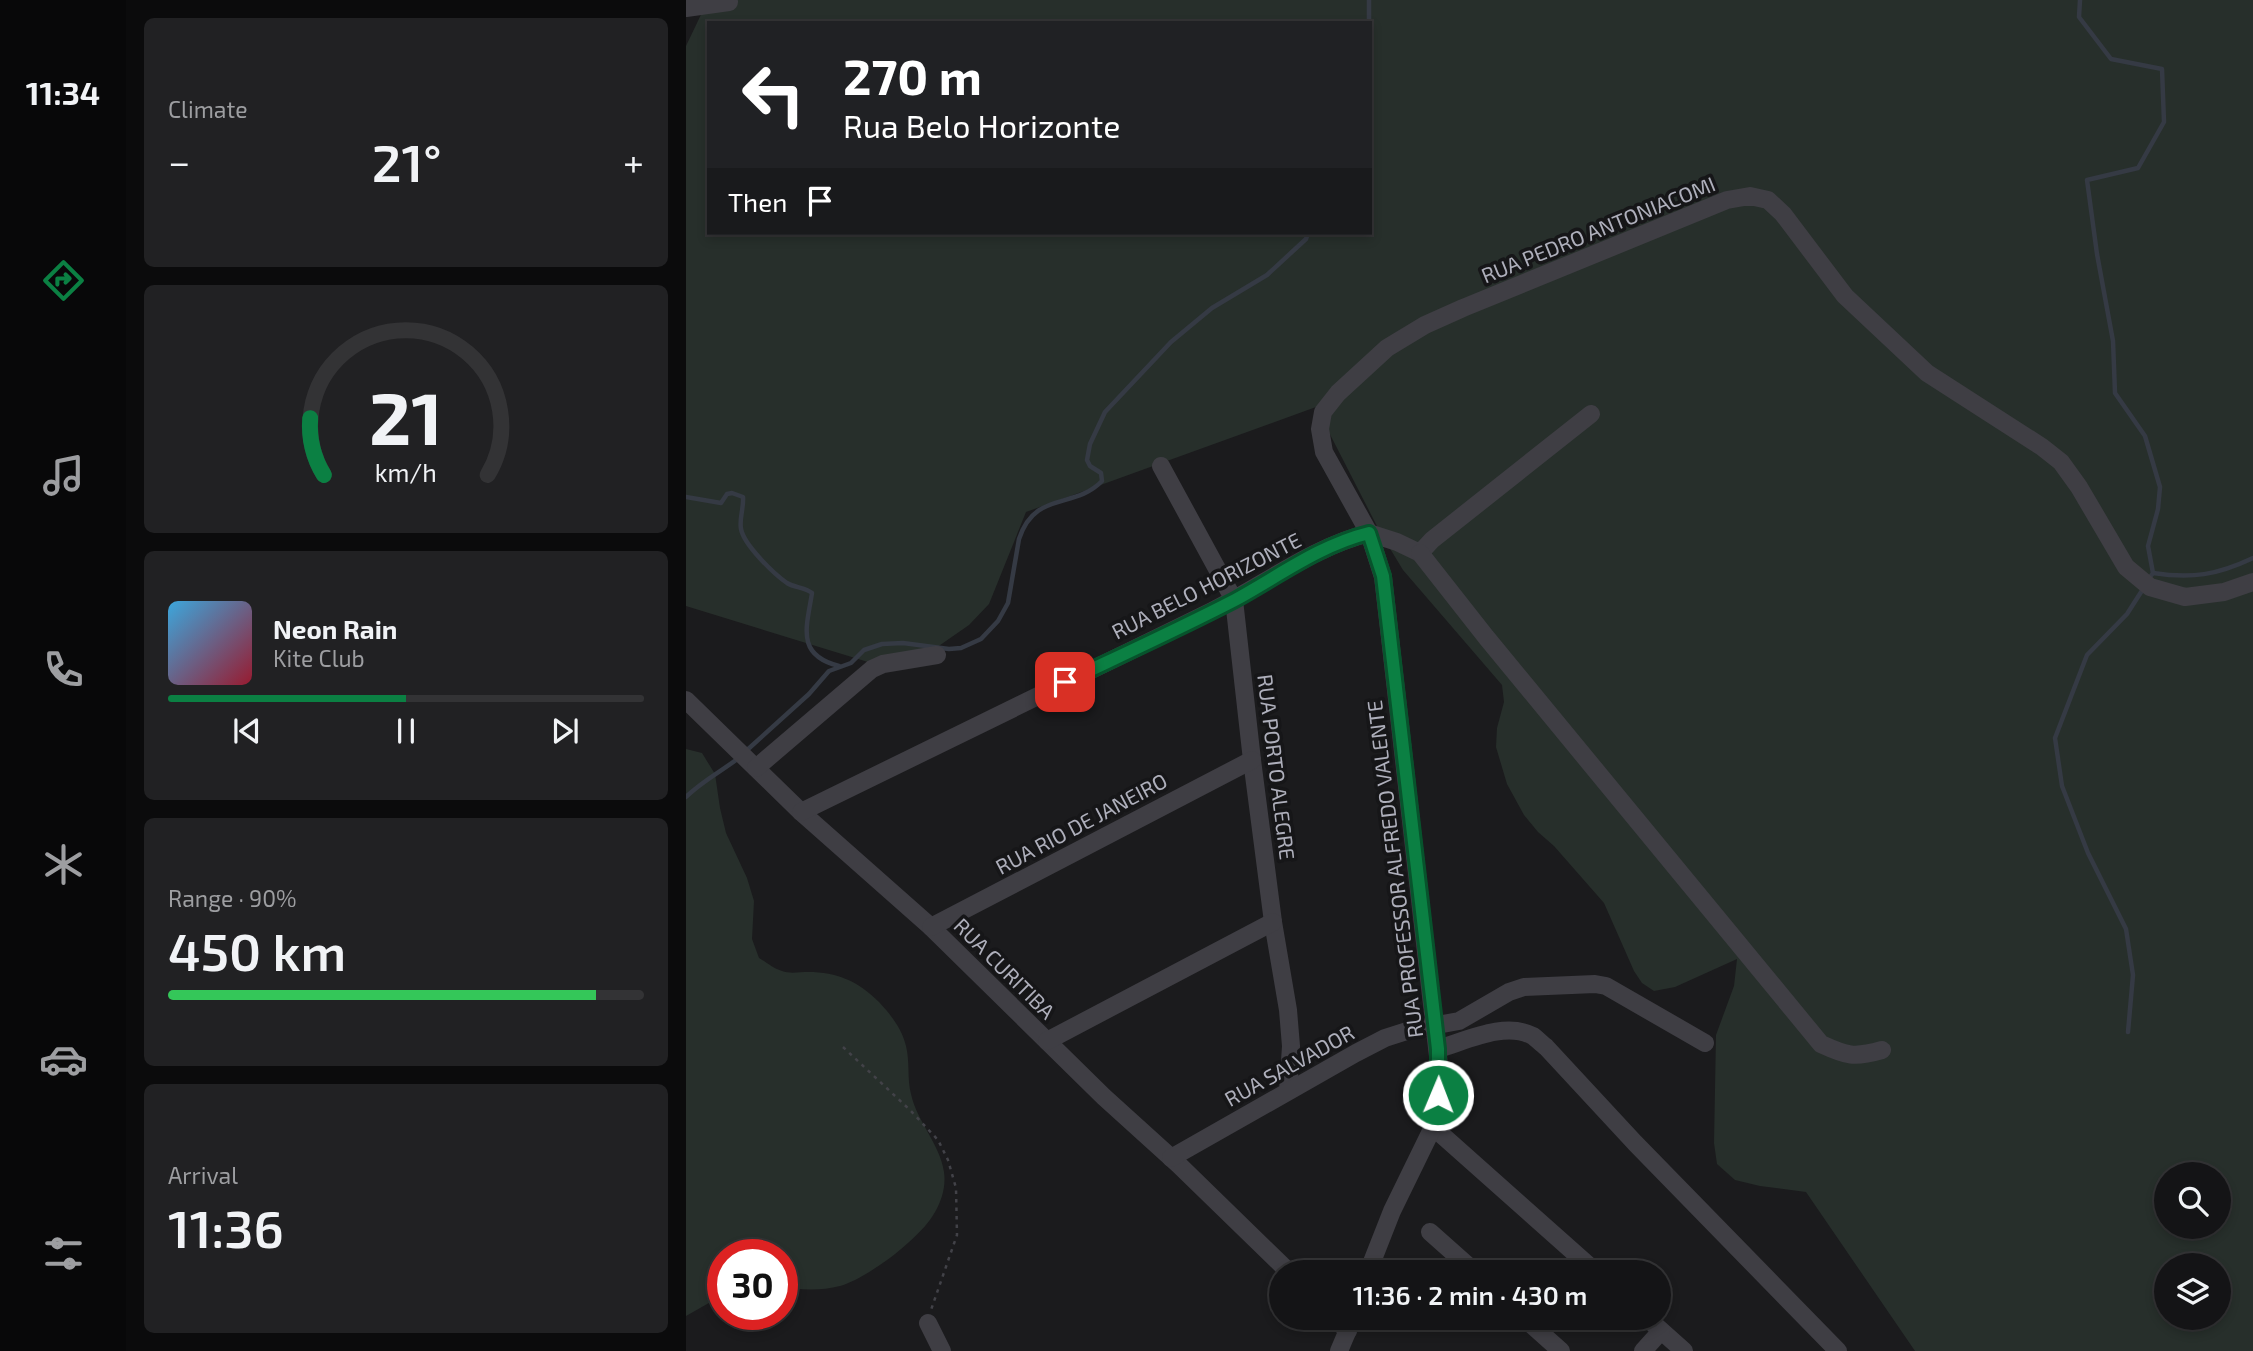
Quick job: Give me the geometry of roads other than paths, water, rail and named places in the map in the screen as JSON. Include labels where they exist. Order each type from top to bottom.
[{"type":"street","points":[[686,8],[729,1]]},
{"type":"street","name":"RUA PEDRO ANTONIACOMI","points":[[1387,348],[1425,325],[1463,308],[1727,200],[1750,196],[1768,200],[1783,214],[1845,296],[1927,373],[2062,462],[2126,567],[2150,587],[2185,597],[2224,592],[2253,583]]},
{"type":"street","name":"RUA PROFESSOR ALFREDO VALENTE","points":[[1373,1260],[1392,1211],[1433,1127],[1438,1095],[1438,1049],[1383,576],[1369,533],[1324,452],[1320,429],[1323,412],[1338,393],[1387,348]]},
{"type":"street","points":[[1420,553],[1432,540],[1591,414]]},
{"type":"street","name":"RUA PORTO ALEGRE","points":[[1161,466],[1234,600],[1273,922],[1288,1010],[1291,1046],[1289,1091]]},
{"type":"street","points":[[1369,533],[1420,553],[1821,1044],[1845,1056],[1862,1056],[1882,1050]]},
{"type":"street","name":"RUA BELO HORIZONTE","points":[[801,812],[1234,600],[1330,546],[1369,533]]},
{"type":"street","points":[[756,768],[872,669],[883,664],[937,655]]},
{"type":"street","name":"RUA CURITIBA","points":[[686,700],[801,812],[931,927],[1277,1260]]},
{"type":"street","name":"RUA RIO DE JANEIRO","points":[[931,927],[1252,760]]},
{"type":"street","points":[[1047,1041],[1273,922]]},
{"type":"street","name":"RUA SALVADOR","points":[[1171,1158],[1385,1038],[1410,1030],[1459,1021],[1509,992],[1524,987],[1595,984],[1606,986],[1705,1043]]},
{"type":"street","points":[[1438,1049],[1499,1031],[1517,1031],[1532,1036],[1546,1047],[1635,1143],[1838,1351]]},
{"type":"street","points":[[1433,1127],[1583,1260]]},
{"type":"street","points":[[1430,1232],[1462,1260]]},
{"type":"street","points":[[928,1323],[942,1351]]},
{"type":"street","points":[[1537,1330],[1561,1351]]},
{"type":"street","points":[[1643,1351],[1661,1331],[1684,1351]]},
{"type":"waterway","points":[[1369,0],[1369,21]]},
{"type":"waterway","points":[[2080,0],[2079,17],[2111,59],[2162,69],[2164,122],[2138,168],[2087,180],[2113,341],[2115,393],[2145,436],[2160,487],[2158,509],[2148,546],[2153,573],[2147,581]]},
{"type":"waterway","points":[[746,751],[809,694],[829,671],[851,663],[864,650],[882,644],[903,643],[961,648],[981,639],[998,621],[1008,603],[1019,539],[1026,524],[1035,513],[1045,507],[1091,490],[1102,481],[1101,473],[1090,466],[1087,460],[1090,444],[1105,412],[1171,342],[1212,308],[1267,275],[1307,235]]},
{"type":"waterway","points":[[686,497],[721,503],[727,494],[743,497],[743,536],[760,559],[781,579],[812,593],[807,628],[810,647],[825,661],[839,666]]},
{"type":"waterway","points":[[2153,573],[2180,576],[2204,574],[2253,558]]},
{"type":"waterway","points":[[2128,1032],[2133,975],[2126,929],[2088,853],[2062,786],[2055,738],[2087,655],[2127,614],[2143,589]]},
{"type":"waterway","points":[[686,797],[740,757]]}]
